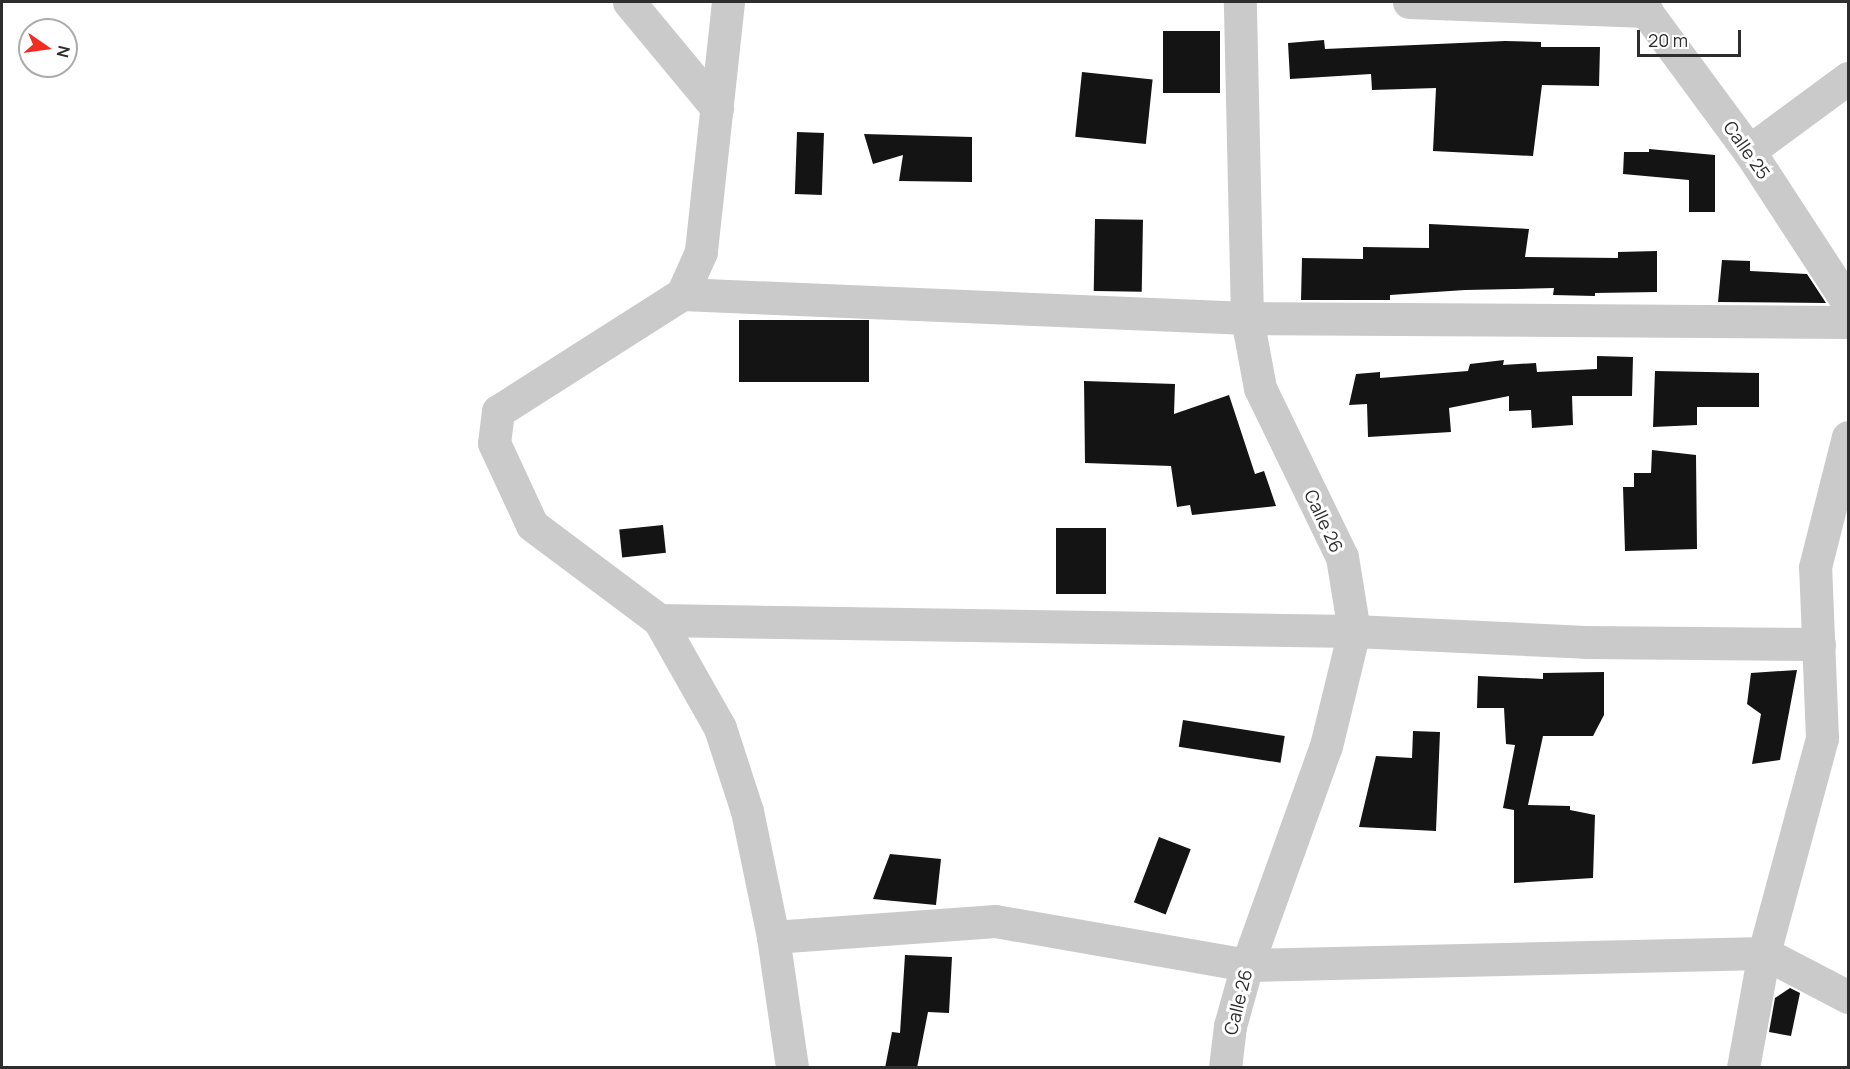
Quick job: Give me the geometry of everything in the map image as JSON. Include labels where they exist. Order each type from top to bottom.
[{"type":"street","points":[[629,2],[717,108]]},
{"type":"street","points":[[728,2],[701,252],[682,294],[498,411],[494,443],[532,525],[658,620],[720,728],[747,811],[773,937],[792,1068]]},
{"type":"street","name":"Calle 26","points":[[1225,1068],[1230,1026],[1247,965],[1326,746],[1354,631],[1342,557],[1260,388],[1246,318],[1239,2]]},
{"type":"street","points":[[1409,2],[1643,6]]},
{"type":"street","name":"Calle 25","points":[[1643,6],[1749,151],[1848,303]]},
{"type":"street","points":[[1749,151],[1848,78]]},
{"type":"street","points":[[682,294],[1246,318],[1848,322]]},
{"type":"street","points":[[1743,1068],[1764,953],[1822,738],[1829,663],[1815,567],[1848,437]]},
{"type":"street","points":[[658,620],[1354,631],[1585,642],[1829,663]]},
{"type":"street","points":[[773,937],[996,921],[1247,965],[1764,953],[1848,997]]},
{"type":"building","points":[[1163,31],[1220,31],[1220,93],[1163,93]]},
{"type":"building","points":[[1324,40],[1325,49],[1505,41],[1541,42],[1541,47],[1600,47],[1599,86],[1542,85],[1533,156],[1433,151],[1436,88],[1372,90],[1371,74],[1290,79],[1288,43]]},
{"type":"building","points":[[1082,72],[1153,79],[1146,144],[1075,137]]},
{"type":"building","points":[[797,132],[824,133],[822,195],[795,194]]},
{"type":"building","points":[[864,134],[972,137],[972,182],[899,181],[903,155],[873,164]]},
{"type":"building","points":[[1649,149],[1715,155],[1715,212],[1689,212],[1689,180],[1623,174],[1624,152],[1649,152]]},
{"type":"building","points":[[1095,219],[1143,220],[1142,292],[1094,291]]},
{"type":"building","points":[[1429,224],[1529,229],[1525,257],[1618,258],[1618,252],[1657,251],[1657,292],[1595,293],[1595,296],[1553,295],[1554,288],[1465,290],[1390,295],[1390,300],[1301,300],[1302,258],[1363,259],[1363,247],[1429,248]]},
{"type":"building","points":[[1722,260],[1750,261],[1750,271],[1807,274],[1826,303],[1718,302]]},
{"type":"building","points":[[739,320],[869,320],[869,382],[739,382]]},
{"type":"building","points":[[1597,356],[1633,357],[1632,396],[1572,396],[1573,425],[1532,428],[1531,410],[1509,411],[1509,396],[1449,408],[1451,432],[1368,437],[1367,404],[1349,405],[1356,374],[1380,372],[1380,378],[1468,371],[1470,364],[1504,360],[1503,365],[1536,363],[1537,372],[1597,369]]},
{"type":"building","points":[[1655,371],[1759,373],[1759,407],[1697,407],[1697,425],[1653,427]]},
{"type":"building","points":[[1084,381],[1175,384],[1174,414],[1229,395],[1255,474],[1264,471],[1276,506],[1192,515],[1190,505],[1177,507],[1171,466],[1085,463]]},
{"type":"building","points":[[1652,450],[1696,455],[1697,549],[1625,551],[1623,487],[1634,487],[1634,473],[1651,473]]},
{"type":"building","points":[[663,525],[666,553],[622,557],[619,530]]},
{"type":"building","points":[[1056,528],[1106,528],[1106,594],[1056,594]]},
{"type":"building","points":[[1797,670],[1780,760],[1752,764],[1761,714],[1747,704],[1751,673]]},
{"type":"building","points":[[1604,672],[1604,715],[1593,736],[1543,736],[1528,805],[1570,806],[1570,810],[1595,815],[1593,878],[1514,883],[1514,810],[1503,808],[1515,745],[1506,744],[1504,708],[1477,708],[1478,676],[1543,679],[1543,673]]},
{"type":"building","points":[[1183,720],[1285,736],[1281,763],[1179,747]]},
{"type":"building","points":[[1413,731],[1440,732],[1436,831],[1359,827],[1376,756],[1412,758]]},
{"type":"building","points":[[1159,837],[1191,849],[1166,915],[1134,902]]},
{"type":"building","points":[[890,854],[941,859],[936,905],[873,899]]},
{"type":"building","points":[[905,955],[952,957],[949,1013],[928,1012],[917,1068],[885,1068],[892,1032],[900,1033]]},
{"type":"building","points":[[1790,988],[1800,993],[1791,1036],[1769,1032],[1775,998]]}]
